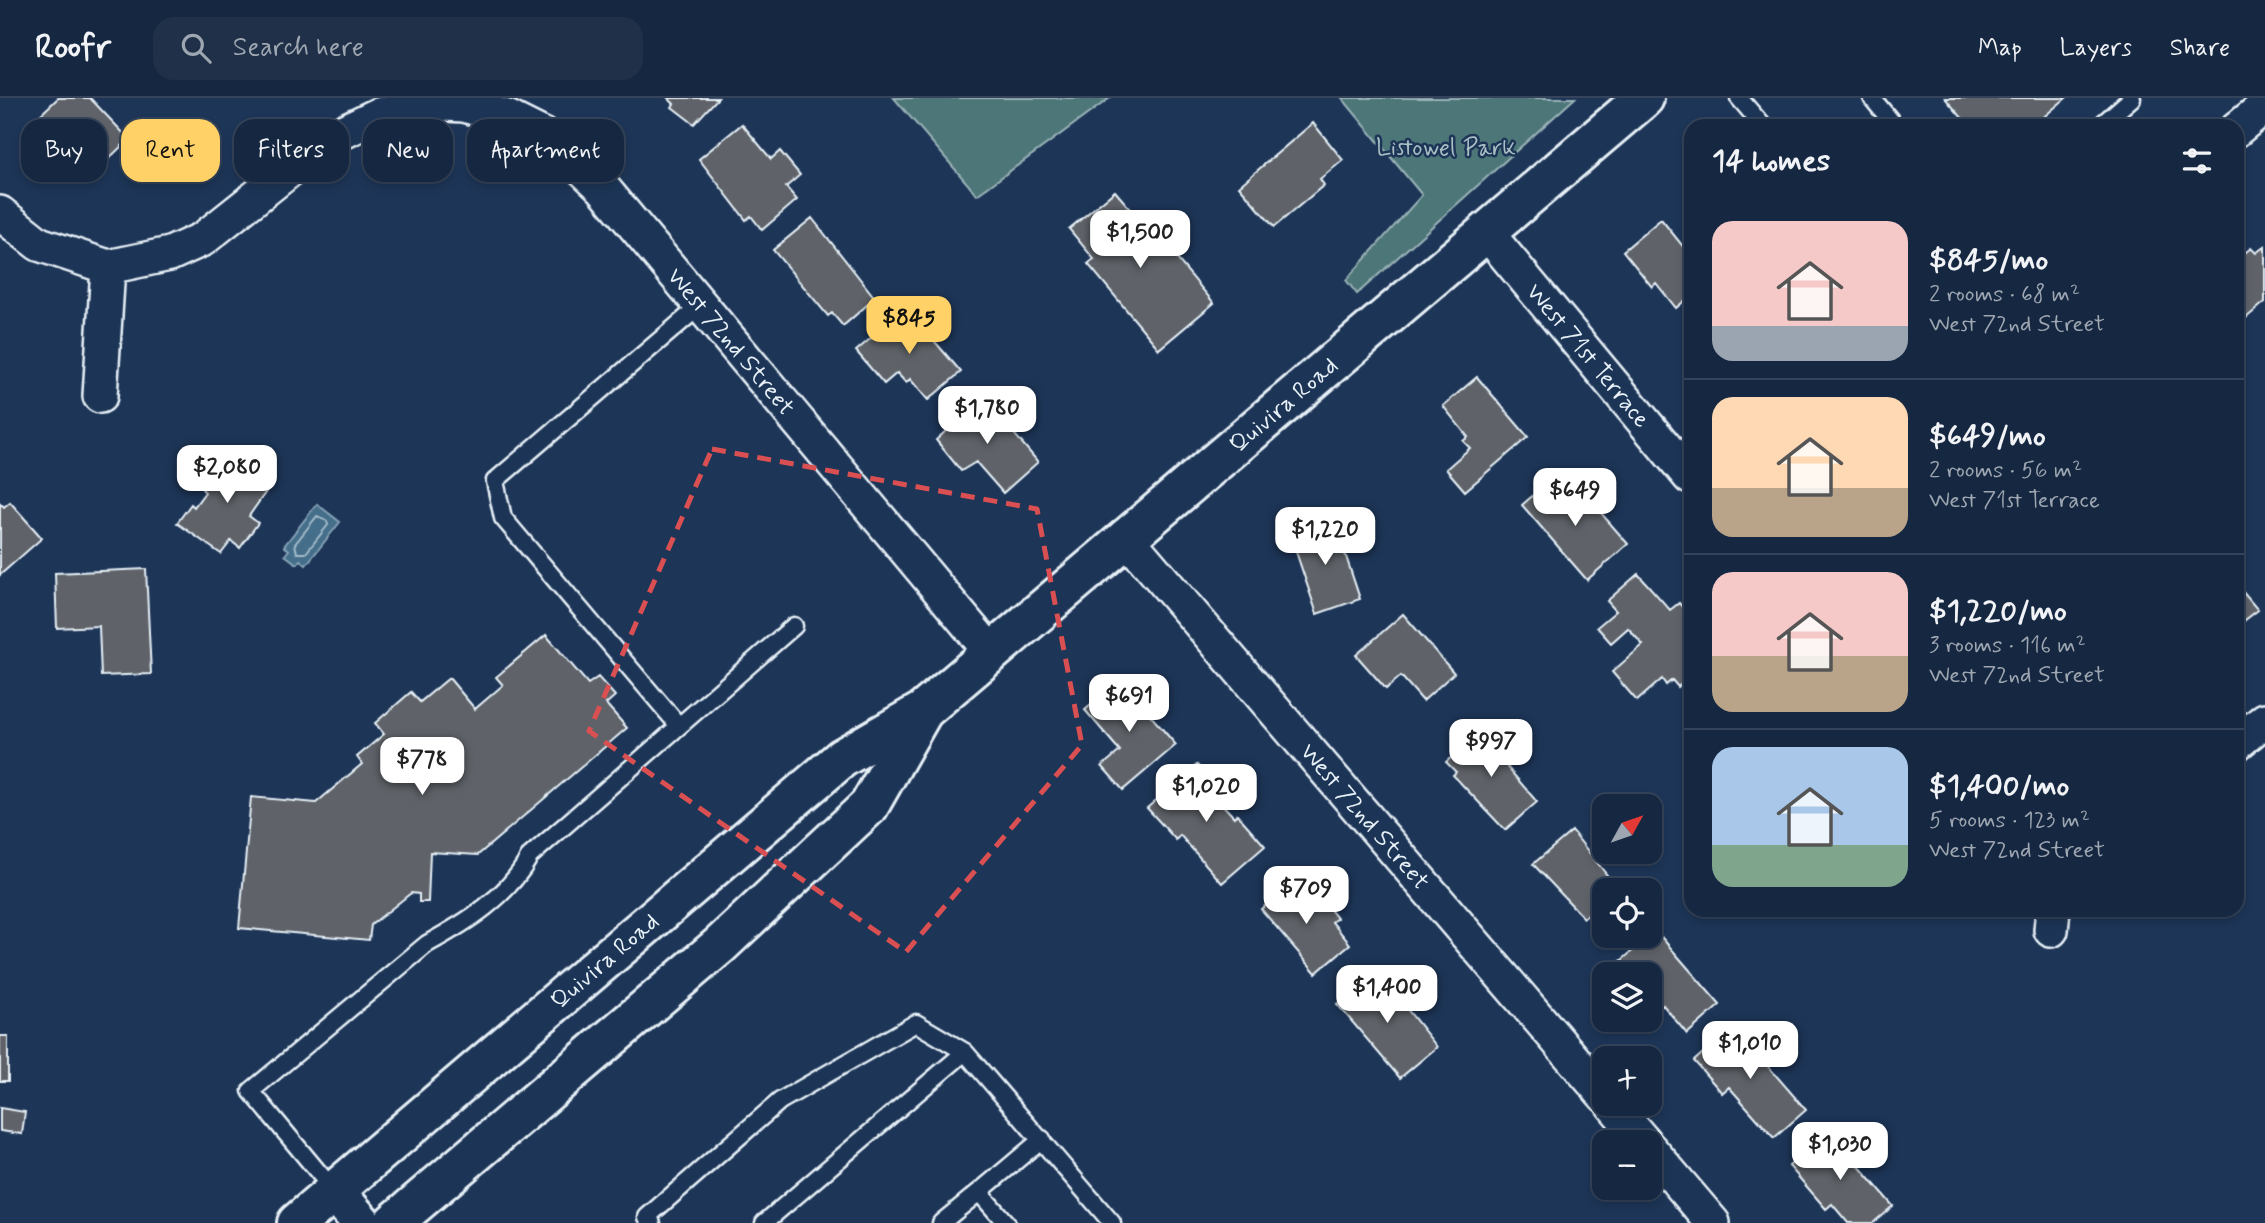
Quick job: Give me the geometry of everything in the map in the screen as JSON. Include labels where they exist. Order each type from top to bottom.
[{"type":"main road","name":"Quivira Road","points":[[297,1223],[842,758],[923,711],[1125,536],[1644,98]]},
{"type":"main road","name":"Quivira Road","points":[[393,1223],[719,946],[869,806],[923,711]]},
{"type":"main road","points":[[334,1191],[362,1223]]},
{"type":"street","name":"West 72nd Street","points":[[108,267],[170,254],[203,239],[330,138],[378,115],[425,103],[464,105],[507,117],[551,139],[603,188],[991,652]]},
{"type":"street","points":[[2244,123],[2265,106]]},
{"type":"street","points":[[0,213],[39,244],[108,267],[100,396]]},
{"type":"street","name":"West 71st Terrace","points":[[1487,233],[1684,470]]},
{"type":"street","name":"West 72nd Street","points":[[1125,536],[1592,1081]]},
{"type":"street","points":[[2244,737],[2265,720]]},
{"type":"street","points":[[1622,1116],[1633,1130]]},
{"type":"street","points":[[1662,1163],[1713,1223]]},
{"type":"lane","points":[[1739,98],[1757,119]]},
{"type":"lane","points":[[1872,98],[1889,119]]},
{"type":"lane","points":[[2108,119],[2132,98]]},
{"type":"lane","points":[[679,726],[503,518],[495,481],[701,304]]},
{"type":"lane","points":[[334,1191],[251,1091],[426,944],[460,926],[492,901],[518,877],[530,856],[794,626]]},
{"type":"lane","points":[[652,1223],[647,1217],[780,1101],[916,1023],[965,1052],[1112,1223]]},
{"type":"lane","points":[[764,1223],[965,1052]]},
{"type":"lane","points":[[941,1223],[1042,1139]]},
{"type":"lane","points":[[979,1192],[1006,1223]]},
{"type":"highlighted area","points":[[712,449],[1037,509],[1082,745],[906,952],[589,731]]},
{"type":"green space","points":[[894,98],[1110,98],[977,195]]},
{"type":"green space","name":"Listowel Park","points":[[1342,98],[1575,98],[1357,294],[1346,280],[1422,195]]},
{"type":"water","points":[[317,504],[340,522],[306,565],[300,560],[297,564],[285,555],[289,550],[284,546]]},
{"type":"building","points":[[58,98],[90,98],[121,131],[121,147],[107,160],[107,119],[38,117]]},
{"type":"building","points":[[668,98],[718,98],[694,124],[672,107],[674,104]]},
{"type":"building","points":[[1945,98],[2066,98],[2041,119],[1963,119]]},
{"type":"building","points":[[1313,123],[1343,160],[1320,179],[1324,185],[1274,227],[1239,186]]},
{"type":"building","points":[[742,124],[771,159],[780,151],[800,175],[786,187],[797,200],[762,230],[751,216],[746,220],[699,159]]},
{"type":"building","points":[[1115,191],[1144,225],[1147,223],[1214,303],[1159,349],[1088,264],[1094,259],[1069,229]]},
{"type":"building","points":[[812,218],[875,298],[843,326],[832,313],[828,316],[773,250]]},
{"type":"building","points":[[1661,219],[1684,248],[1684,301],[1676,308],[1656,283],[1652,287],[1623,251]]},
{"type":"building","points":[[2265,246],[2265,302],[2244,320],[2244,254],[2251,248],[2256,253]]},
{"type":"building","points":[[906,308],[961,372],[928,400],[910,379],[906,383],[897,373],[884,384],[856,351]]},
{"type":"building","points":[[1477,377],[1528,437],[1465,491],[1446,469],[1470,448],[1463,441],[1468,437],[1443,406]]},
{"type":"building","points":[[983,397],[1038,462],[1003,493],[976,462],[961,471],[936,440]]},
{"type":"building","points":[[228,452],[272,483],[249,516],[258,523],[240,548],[231,541],[221,554],[177,523],[191,504],[194,507],[205,492],[202,489]]},
{"type":"building","points":[[1555,476],[1579,504],[1587,497],[1628,544],[1587,580],[1522,505]]},
{"type":"building","points":[[10,502],[42,538],[0,575],[0,503],[4,507]]},
{"type":"building","points":[[1334,520],[1360,599],[1317,614],[1290,534]]},
{"type":"building","points":[[146,569],[151,674],[101,676],[99,626],[57,628],[55,573]]},
{"type":"building","points":[[1638,574],[1670,610],[1679,603],[1684,609],[1684,682],[1678,687],[1672,680],[1666,685],[1662,679],[1637,701],[1612,672],[1643,645],[1628,628],[1611,643],[1597,627],[1616,611],[1607,601]]},
{"type":"building","points":[[2244,593],[2258,610],[2244,621]]},
{"type":"building","points":[[1403,614],[1454,673],[1423,701],[1401,676],[1386,689],[1356,655]]},
{"type":"building","points":[[546,635],[588,684],[598,677],[615,696],[606,704],[627,728],[478,855],[430,852],[428,902],[419,902],[419,894],[411,893],[371,925],[369,940],[239,928],[251,797],[316,803],[362,764],[357,757],[384,734],[375,723],[411,692],[420,702],[449,678],[475,709],[503,685],[496,677]]},
{"type":"building","points":[[1120,680],[1176,745],[1123,790],[1102,766],[1120,751],[1085,710]]},
{"type":"building","points":[[1482,730],[1491,740],[1494,737],[1514,761],[1507,767],[1537,802],[1505,830],[1453,775],[1456,772],[1446,762]]},
{"type":"building","points":[[1197,765],[1224,795],[1218,800],[1234,817],[1237,814],[1265,846],[1222,883],[1180,835],[1176,840],[1147,808]]},
{"type":"building","points":[[1572,831],[1592,856],[1592,864],[1598,864],[1609,878],[1592,878],[1592,911],[1584,918],[1533,864]]},
{"type":"building","points":[[1295,880],[1322,910],[1327,906],[1337,918],[1332,922],[1350,944],[1316,973],[1261,909]]},
{"type":"building","points":[[1662,938],[1720,1005],[1687,1034],[1662,1006],[1662,962],[1620,962],[1636,948],[1662,948]]},
{"type":"building","points":[[1377,971],[1437,1047],[1400,1078],[1337,1004]]},
{"type":"building","points":[[1733,1026],[1806,1110],[1774,1138],[1729,1087],[1722,1093],[1694,1061]]},
{"type":"building","points":[[0,1036],[8,1036],[8,1081],[0,1081]]},
{"type":"building","points":[[0,1108],[25,1112],[22,1134],[0,1131]]},
{"type":"building","points":[[1829,1131],[1893,1206],[1873,1223],[1848,1223],[1832,1204],[1826,1209],[1789,1166]]}]
